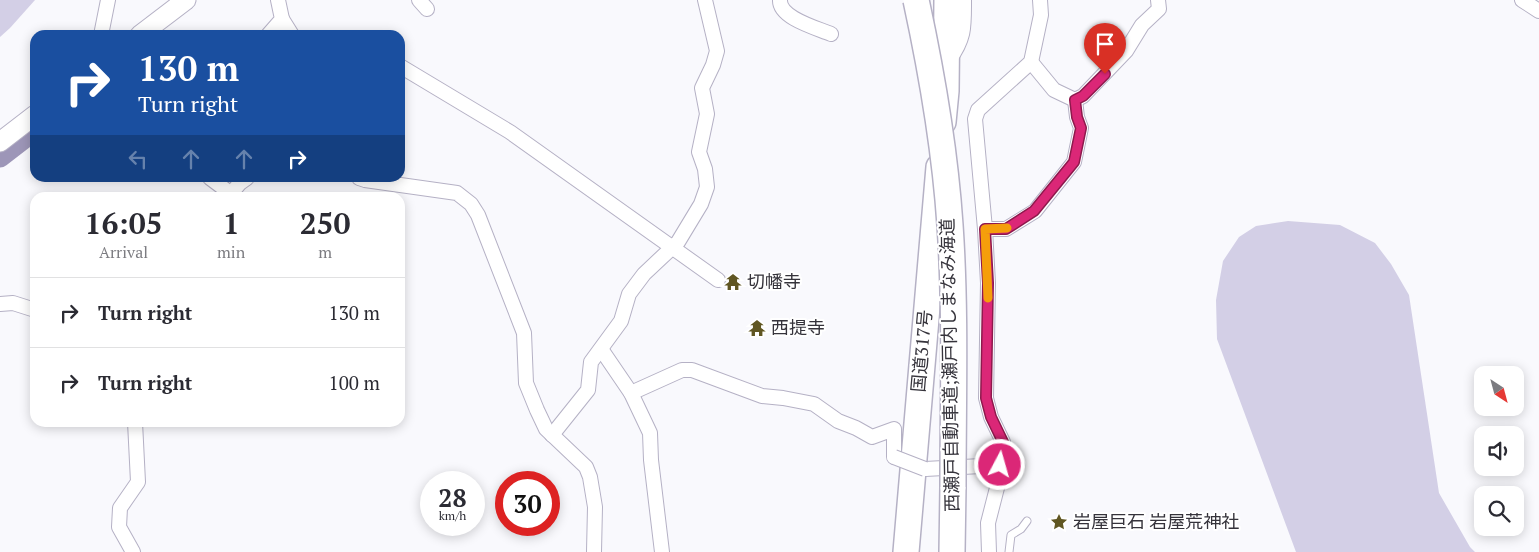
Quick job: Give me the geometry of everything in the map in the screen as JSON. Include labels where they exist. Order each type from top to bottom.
[{"type":"highway","name":"西瀬戸自動車道;瀬戸内しまなみ海道","points":[[916,0],[928,53],[943,152],[950,226],[953,295],[952,552]]},
{"type":"highway","name":"国道317号","points":[[906,552],[946,91],[947,0]]},
{"type":"main road","points":[[147,30],[186,0]]},
{"type":"main road","points":[[0,142],[30,118]]},
{"type":"street","points":[[102,30],[108,0]]},
{"type":"street","points":[[278,0],[282,19],[289,30]]},
{"type":"street","points":[[552,435],[588,390],[591,362],[621,321],[629,294],[644,274],[678,242],[701,204],[706,187],[705,168],[699,152],[707,114],[702,88],[713,65],[716,51],[705,0]]},
{"type":"street","points":[[780,0],[780,4],[785,12],[795,19],[831,34]]},
{"type":"street","points":[[947,64],[960,46],[964,31],[964,0]]},
{"type":"street","points":[[989,552],[988,523],[999,480],[1003,442],[991,417],[986,398],[988,283],[975,119],[978,110],[1031,62],[1040,14],[1040,0]]},
{"type":"street","points":[[1075,100],[1083,96],[1126,51],[1142,25],[1159,9],[1158,0]]},
{"type":"street","points":[[1522,0],[1539,11]]},
{"type":"street","points":[[272,30],[282,19]]},
{"type":"street","points":[[1031,62],[1054,90],[1075,100]]},
{"type":"street","points":[[405,69],[510,132],[718,280]]},
{"type":"street","points":[[985,229],[1006,229],[1034,211],[1074,162],[1081,128],[1077,117],[1075,100]]},
{"type":"street","points":[[214,182],[226,192]]},
{"type":"street","points":[[232,192],[241,182]]},
{"type":"street","points":[[380,182],[457,192],[471,204],[478,215],[524,333],[526,383],[546,430],[586,467],[590,477],[595,507],[594,552]]},
{"type":"street","points":[[0,304],[13,303],[30,308]]},
{"type":"street","points":[[601,349],[630,393],[650,434],[651,460],[662,552]]},
{"type":"street","points":[[630,393],[682,370],[692,370],[762,396],[814,404],[838,421],[872,437],[894,429],[894,456],[925,469],[1000,465]]},
{"type":"street","points":[[133,552],[119,527],[120,508],[138,482],[135,427]]},
{"type":"lane","points":[[1009,552],[1011,535],[1021,529],[1027,521]]},
{"type":"shaded area","points":[[0,0],[35,0],[0,37]]},
{"type":"shaded area","points":[[1288,221],[1340,225],[1375,243],[1391,264],[1409,295],[1439,493],[1470,547],[1475,552],[1296,552],[1217,339],[1216,300],[1223,261],[1239,237],[1256,226]]},
{"type":"waterway","points":[[0,157],[30,134]]},
{"type":"slow traffic","points":[[988,298],[985,229],[1007,228]]},
{"type":"place","name":"切幡寺","points":[[733,282]]},
{"type":"place","name":"西提寺","points":[[757,328]]},
{"type":"place","name":"岩屋巨石 岩屋荒神社","points":[[1059,522]]},
{"type":"route","points":[[1000,465],[1003,442],[991,417],[986,398],[988,283],[985,229],[1006,229],[1034,211],[1074,162],[1081,128],[1077,117],[1075,100],[1083,96],[1105,74]]}]
